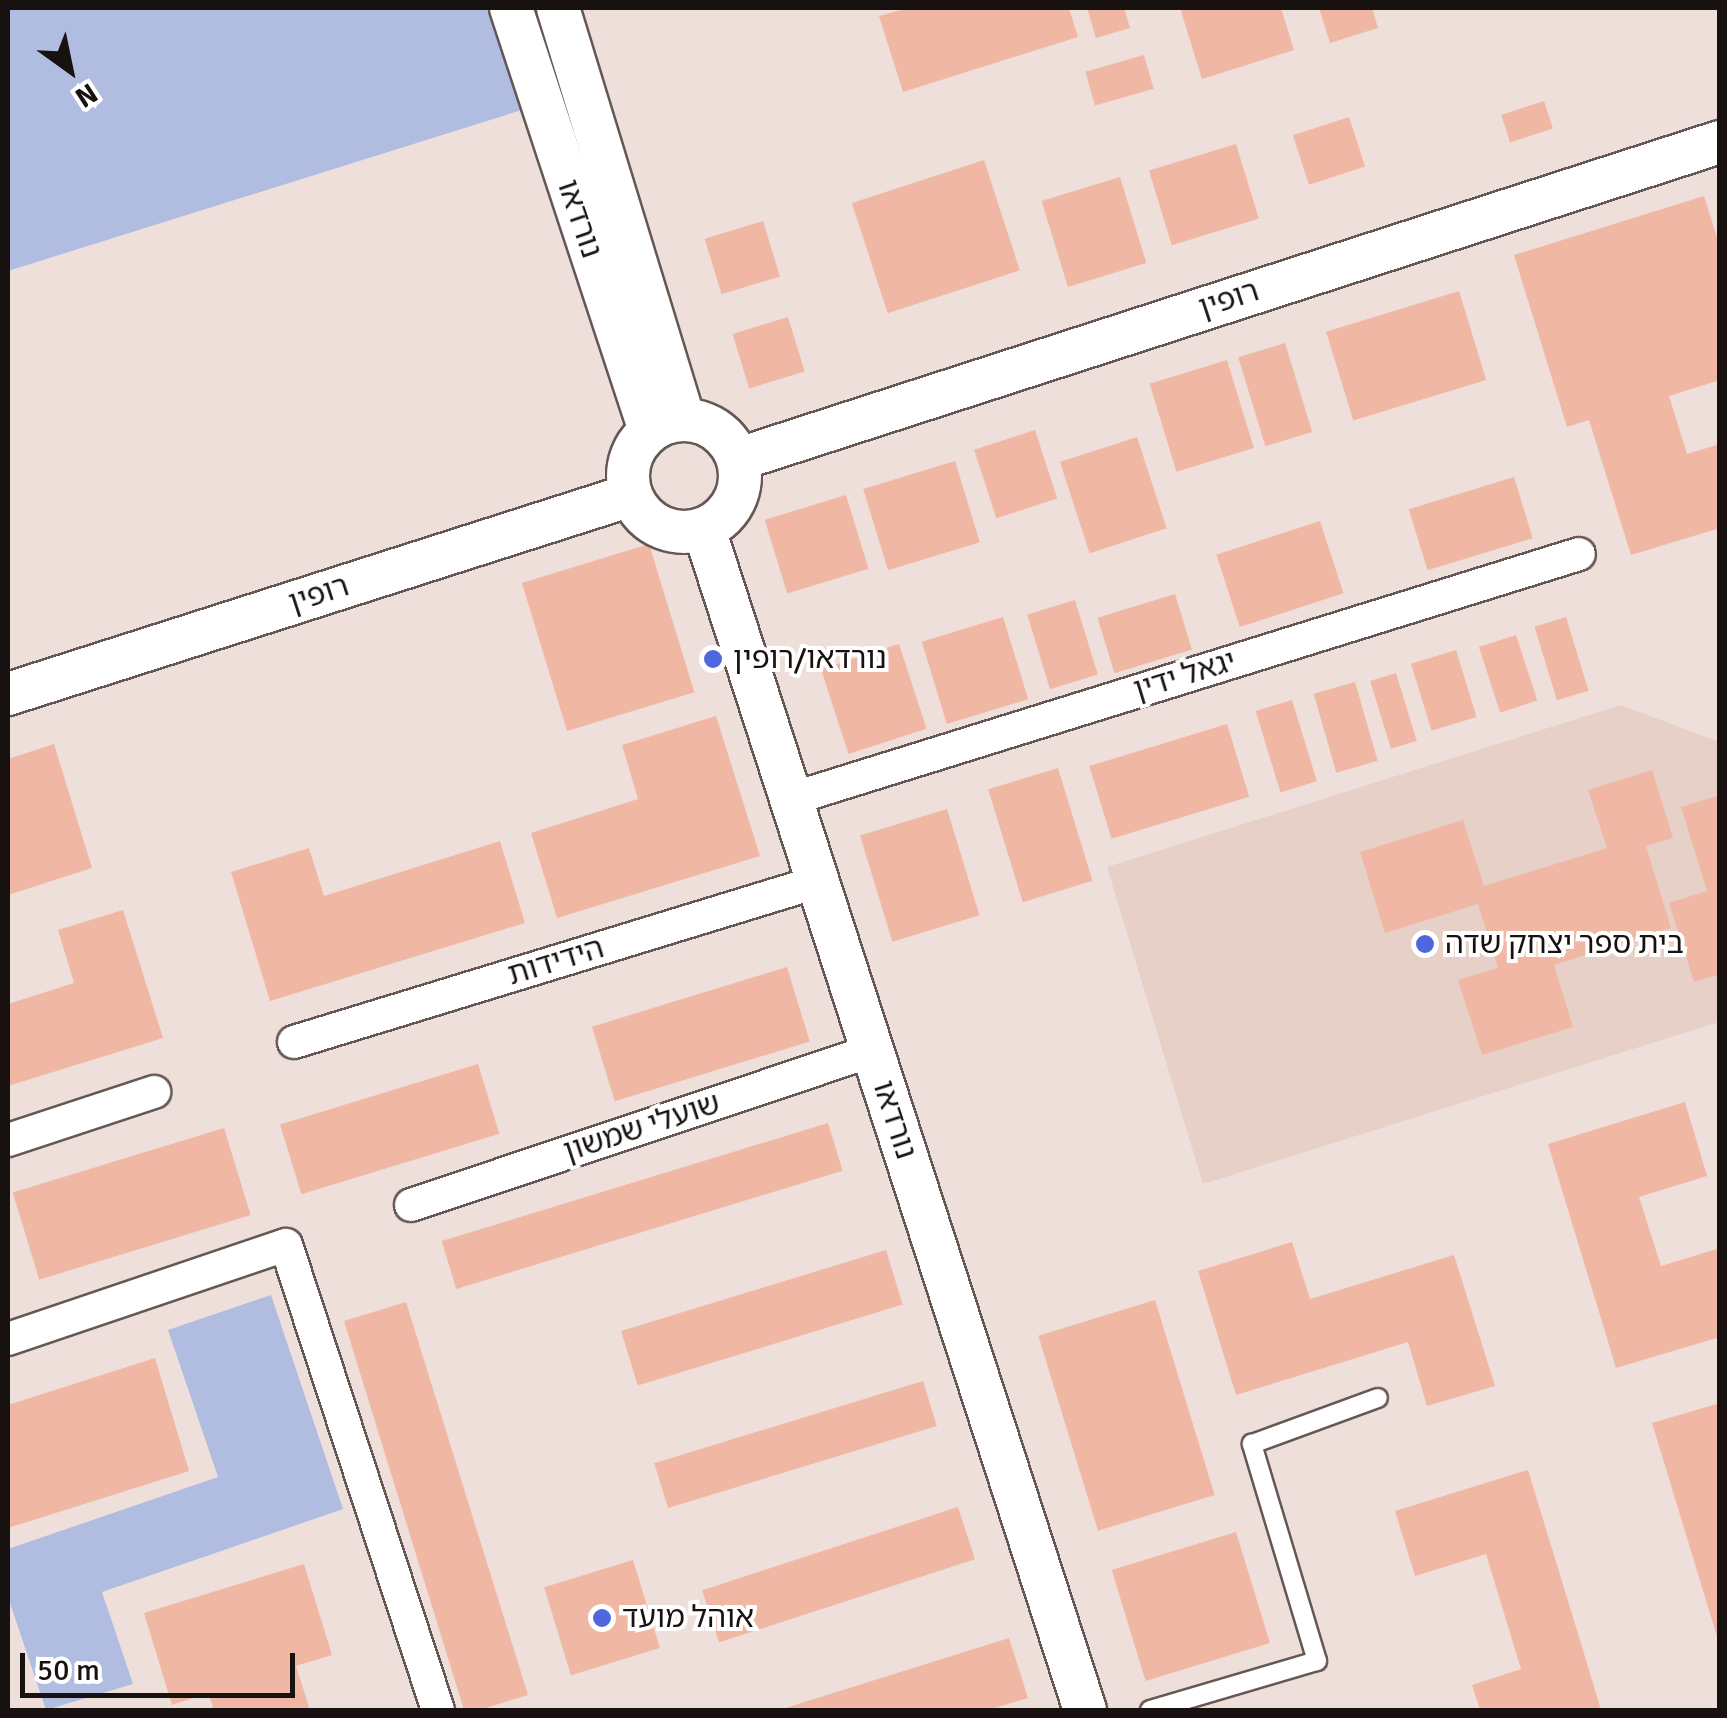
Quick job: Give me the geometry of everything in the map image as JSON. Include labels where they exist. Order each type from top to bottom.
[{"type":"street","name":"נורדאו","points":[[512,8],[667,425]]},
{"type":"street","name":"נורדאו","points":[[558,8],[667,425]]},
{"type":"street","name":"רופין","points":[[738,459],[1720,142]]},
{"type":"street","points":[[667,425],[718,430],[738,459],[738,492],[730,508],[704,529],[686,532],[652,523],[631,495],[630,460],[667,425]]},
{"type":"street","name":"רופין","points":[[8,694],[631,495]]},
{"type":"street","name":"נורדאו","points":[[704,529],[1085,1710]]},
{"type":"street","name":"יגאל ידין","points":[[791,799],[1579,554]]},
{"type":"street","name":"הידידות","points":[[294,1042],[817,882]]},
{"type":"street","name":"שועלי שמשון","points":[[411,1205],[872,1052]]},
{"type":"street","points":[[8,1140],[154,1092]]},
{"type":"street","points":[[8,1340],[286,1245],[438,1710]]},
{"type":"lane","points":[[1150,1710],[1317,1661],[1252,1444],[1378,1398]]},
{"type":"shaded area","points":[[8,8],[493,8],[525,109],[8,271]]},
{"type":"shaded area","name":"בית ספר יצחק שדה","points":[[1621,705],[1719,742],[1719,1022],[1203,1184],[1107,867]]},
{"type":"shaded area","points":[[271,1295],[343,1509],[102,1592],[133,1684],[46,1710],[8,1597],[8,1549],[218,1477],[168,1330]]},
{"type":"building","points":[[908,8],[1069,8],[1078,37],[903,92],[879,16]]},
{"type":"building","points":[[1087,8],[1124,8],[1130,28],[1096,38]]},
{"type":"building","points":[[1180,8],[1281,8],[1294,50],[1202,79]]},
{"type":"building","points":[[1319,8],[1372,8],[1378,28],[1330,43]]},
{"type":"building","points":[[1144,55],[1154,89],[1095,105],[1085,72]]},
{"type":"building","points":[[1544,101],[1553,129],[1510,142],[1501,115]]},
{"type":"building","points":[[1349,117],[1365,166],[1309,185],[1293,135]]},
{"type":"building","points":[[1236,144],[1259,219],[1172,245],[1149,171]]},
{"type":"building","points":[[984,160],[1020,270],[888,313],[852,203]]},
{"type":"building","points":[[1120,177],[1146,263],[1068,287],[1042,201]]},
{"type":"building","points":[[1704,196],[1720,247],[1720,380],[1669,396],[1687,454],[1720,444],[1720,528],[1631,555],[1589,420],[1567,427],[1514,255]]},
{"type":"building","points":[[763,221],[780,276],[722,294],[705,239]]},
{"type":"building","points":[[1459,291],[1486,380],[1353,421],[1326,332]]},
{"type":"building","points":[[788,317],[805,372],[749,388],[733,334]]},
{"type":"building","points":[[1285,343],[1312,432],[1265,446],[1238,357]]},
{"type":"building","points":[[1227,360],[1254,448],[1176,472],[1150,384]]},
{"type":"building","points":[[1035,430],[1057,498],[996,518],[974,450]]},
{"type":"building","points":[[1137,437],[1167,528],[1090,553],[1060,462]]},
{"type":"building","points":[[955,461],[980,542],[888,570],[863,489]]},
{"type":"building","points":[[1514,477],[1533,538],[1428,570],[1409,509]]},
{"type":"building","points":[[846,495],[869,569],[787,593],[765,520]]},
{"type":"building","points":[[1320,521],[1343,593],[1240,627],[1216,555]]},
{"type":"building","points":[[649,544],[694,692],[567,731],[522,583]]},
{"type":"building","points":[[1175,594],[1192,649],[1114,673],[1098,618]]},
{"type":"building","points":[[1075,600],[1098,675],[1050,689],[1027,615]]},
{"type":"building","points":[[1003,617],[1028,699],[947,724],[922,642]]},
{"type":"building","points":[[1566,617],[1589,691],[1557,700],[1534,627]]},
{"type":"building","points":[[1516,635],[1537,701],[1500,713],[1479,647]]},
{"type":"building","points":[[899,644],[927,729],[849,754],[821,669]]},
{"type":"building","points":[[1456,650],[1476,717],[1432,731],[1411,664]]},
{"type":"building","points":[[1396,673],[1417,741],[1391,749],[1370,681]]},
{"type":"building","points":[[1355,682],[1378,761],[1336,773],[1314,694]]},
{"type":"building","points":[[1292,700],[1317,781],[1281,792],[1256,711]]},
{"type":"building","points":[[716,716],[760,856],[557,918],[531,833],[638,799],[622,745]]},
{"type":"building","points":[[1227,724],[1249,797],[1112,839],[1089,766]]},
{"type":"building","points":[[54,744],[92,868],[8,895],[8,759]]},
{"type":"building","points":[[1058,768],[1092,881],[1023,902],[988,789]]},
{"type":"building","points":[[1652,770],[1673,838],[1646,846],[1671,928],[1554,965],[1573,1027],[1482,1055],[1458,980],[1498,968],[1478,904],[1385,933],[1360,852],[1463,820],[1484,886],[1607,848],[1588,790]]},
{"type":"building","points":[[1720,795],[1720,974],[1694,982],[1669,903],[1707,891],[1681,807]]},
{"type":"building","points":[[947,809],[979,915],[892,942],[860,836]]},
{"type":"building","points":[[500,841],[525,923],[270,1001],[231,872],[309,848],[324,896]]},
{"type":"building","points":[[123,910],[163,1038],[8,1086],[8,1004],[74,983],[58,930]]},
{"type":"building","points":[[787,967],[810,1042],[615,1101],[592,1027]]},
{"type":"building","points":[[478,1064],[499,1134],[301,1194],[280,1125]]},
{"type":"building","points":[[1685,1102],[1707,1176],[1639,1197],[1661,1266],[1720,1248],[1720,1337],[1616,1368],[1548,1144]]},
{"type":"building","points":[[828,1123],[843,1171],[456,1289],[442,1241]]},
{"type":"building","points":[[224,1128],[251,1215],[39,1280],[13,1193]]},
{"type":"building","points":[[1292,1242],[1310,1299],[1454,1255],[1495,1386],[1427,1406],[1408,1342],[1236,1395],[1198,1271]]},
{"type":"building","points":[[886,1250],[903,1305],[638,1385],[621,1331]]},
{"type":"building","points":[[1155,1300],[1215,1495],[1098,1531],[1038,1336]]},
{"type":"building","points":[[406,1302],[528,1695],[479,1710],[464,1710],[344,1321]]},
{"type":"building","points":[[155,1358],[189,1471],[8,1528],[8,1405]]},
{"type":"building","points":[[923,1381],[937,1426],[668,1508],[654,1463]]},
{"type":"building","points":[[1720,1403],[1720,1643],[1719,1643],[1652,1423]]},
{"type":"building","points":[[1528,1470],[1601,1710],[1480,1710],[1472,1685],[1521,1669],[1486,1554],[1415,1576],[1395,1511]]},
{"type":"building","points":[[958,1507],[975,1559],[719,1642],[702,1590]]},
{"type":"building","points":[[1236,1532],[1270,1643],[1146,1681],[1112,1570]]},
{"type":"building","name":"אוהל מועד","points":[[633,1560],[660,1648],[571,1675],[544,1587]]},
{"type":"building","points":[[304,1564],[332,1655],[296,1666],[310,1710],[214,1710],[208,1693],[172,1705],[144,1613]]},
{"type":"building","points":[[1009,1638],[1028,1698],[988,1710],[779,1710]]},
{"type":"place","name":"נורדאו/רופין","points":[[713,659]]},
{"type":"place","name":"בית ספר יצחק שדה","points":[[1425,944]]},
{"type":"place","name":"אוהל מועד","points":[[602,1618]]}]
